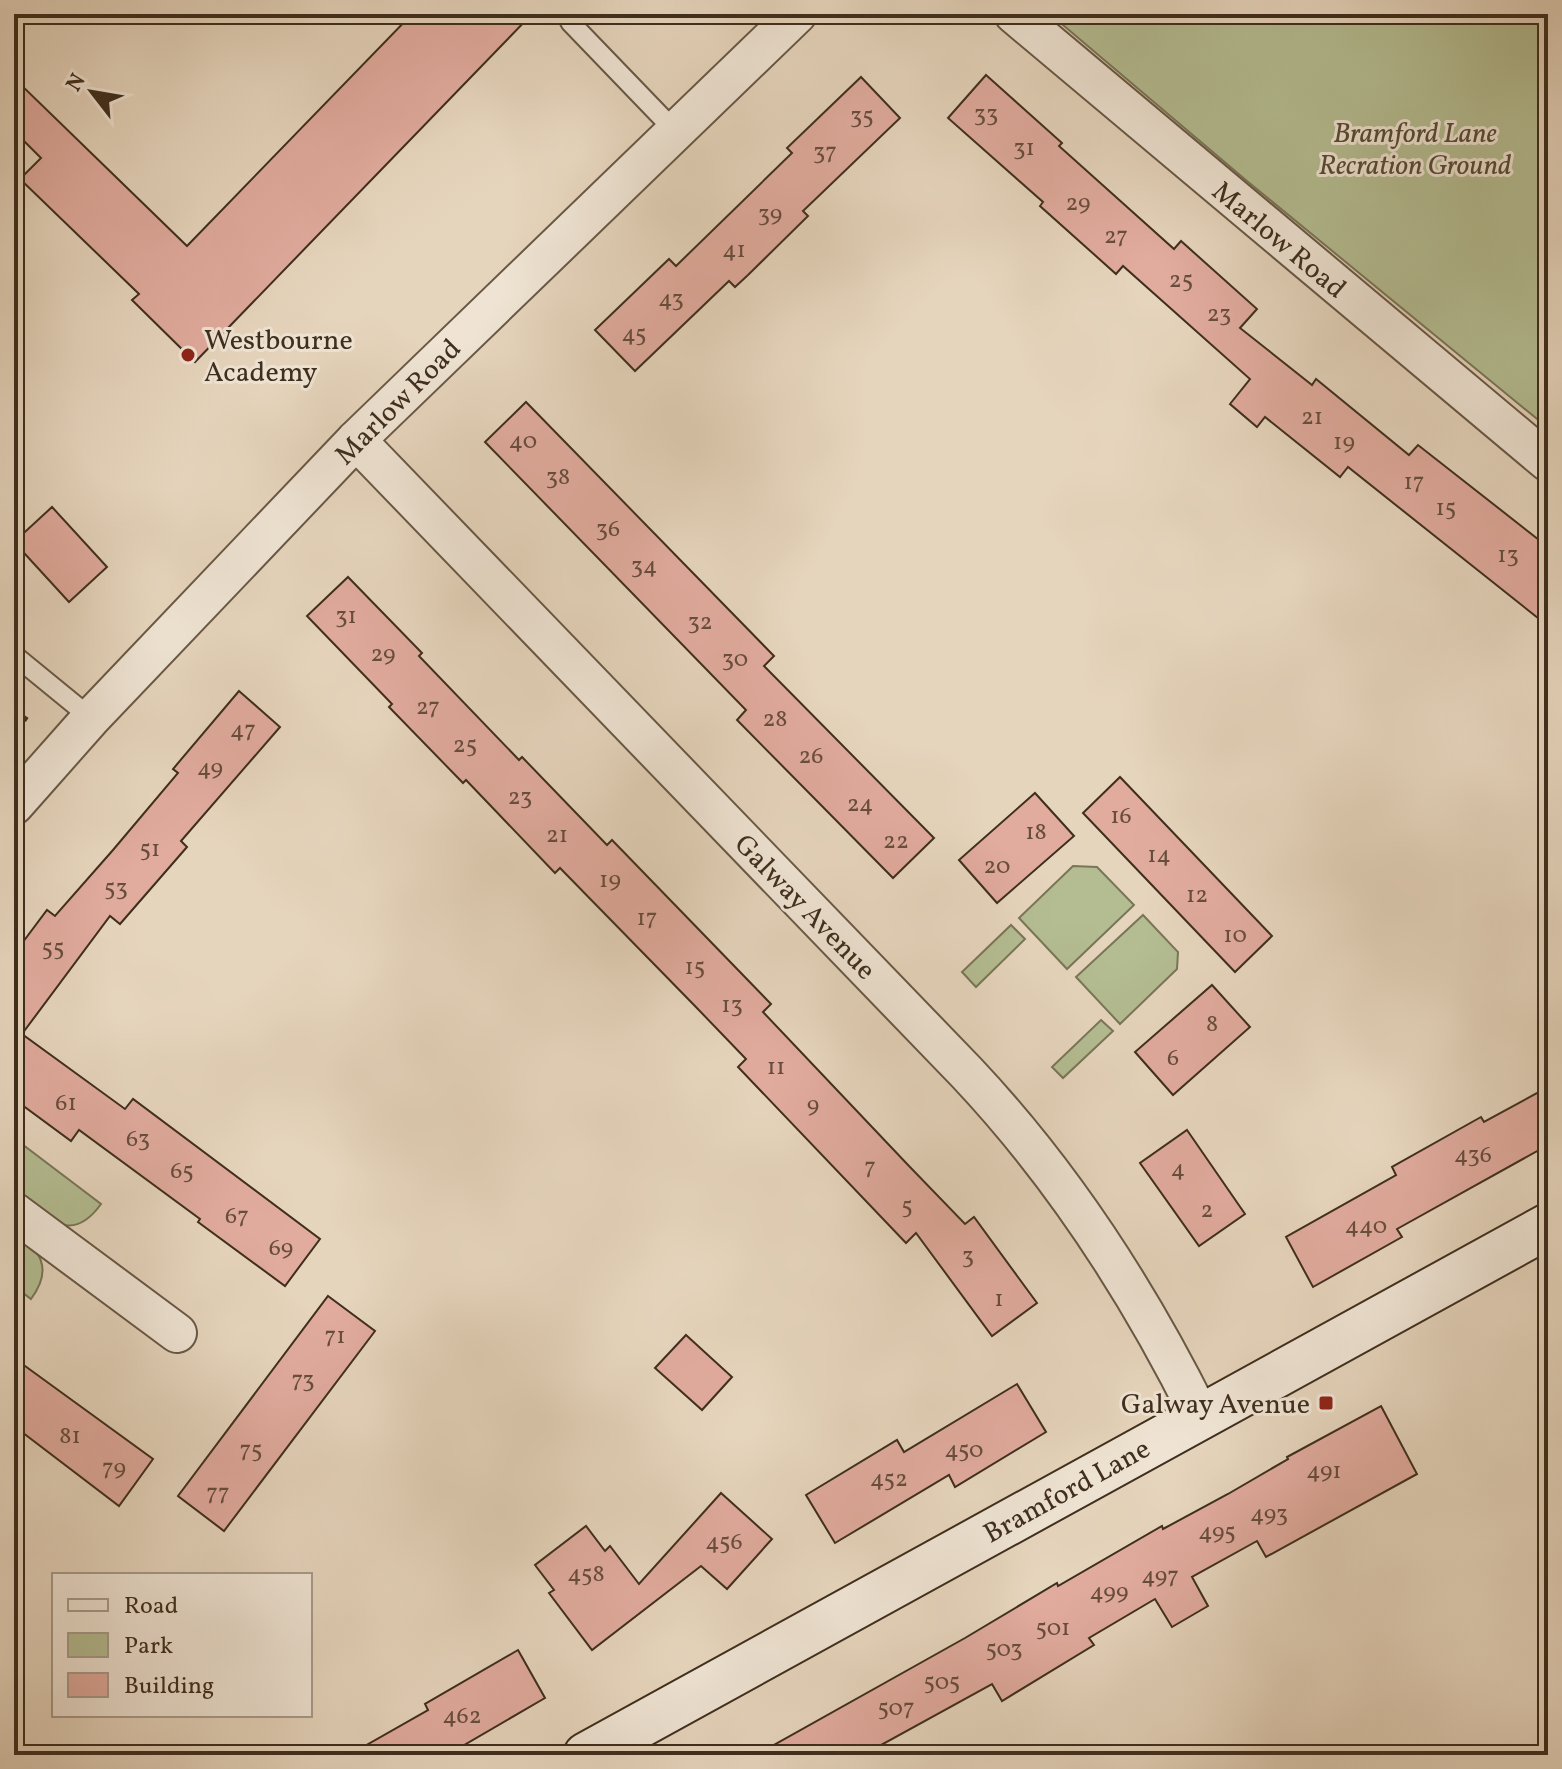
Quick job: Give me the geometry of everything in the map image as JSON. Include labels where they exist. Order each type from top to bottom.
[{"type":"street","name":"Marlow Road","points":[[14,805],[91,718],[356,440],[797,14]]},
{"type":"street","name":"Marlow Road","points":[[1014,14],[1548,462]]},
{"type":"street","name":"Galway Avenue","points":[[356,440],[967,1073],[1029,1142],[1059,1180],[1123,1277],[1200,1416]]},
{"type":"street","points":[[14,1212],[177,1333]]},
{"type":"street","name":"Bramford Lane","points":[[586,1755],[1548,1226]]},
{"type":"lane","points":[[578,14],[570,22],[675,131]]},
{"type":"lane","points":[[14,655],[91,718]]},
{"type":"green space","name":"Bramford Lane Recration Ground","points":[[1050,14],[1548,14],[1548,428],[1247,181]]},
{"type":"green space","points":[[1073,866],[1097,867],[1134,905],[1067,969],[1019,918]]},
{"type":"green space","points":[[1143,915],[1178,952],[1177,969],[1120,1024],[1076,977]]},
{"type":"green space","points":[[1011,925],[1025,939],[976,987],[962,972]]},
{"type":"green space","points":[[1101,1020],[1113,1031],[1063,1078],[1052,1067]]},
{"type":"green space","points":[[14,1138],[101,1204],[90,1217],[80,1223],[59,1224],[14,1195]]},
{"type":"green space","points":[[14,1229],[37,1253],[43,1269],[38,1288],[31,1299],[14,1286]]},
{"type":"building","points":[[412,14],[532,14],[195,362],[132,300],[139,294],[20,179],[41,158],[14,131],[14,78],[187,246]]},
{"type":"building","points":[[986,75],[1062,143],[1059,146],[1174,249],[1181,241],[1257,309],[1240,328],[1312,385],[1316,379],[1409,455],[1418,445],[1548,547],[1548,626],[1348,467],[1340,477],[1265,417],[1257,427],[1230,404],[1250,379],[1123,266],[1116,274],[1040,206],[1043,202],[948,118]]},
{"type":"building","points":[[861,77],[900,118],[803,211],[808,216],[748,275],[735,287],[729,281],[635,371],[595,330],[669,259],[676,266],[792,153],[787,148]]},
{"type":"building","points":[[526,402],[774,656],[764,666],[934,838],[893,878],[737,720],[746,710],[485,442]]},
{"type":"building","points":[[52,507],[107,567],[69,602],[14,542]]},
{"type":"building","points":[[348,577],[519,760],[522,757],[607,845],[612,840],[771,1004],[763,1012],[965,1224],[974,1217],[1037,1303],[992,1336],[916,1233],[906,1243],[738,1067],[746,1059],[694,1005],[560,868],[555,873],[466,780],[463,783],[389,707],[392,704],[307,616]]},
{"type":"building","points":[[239,691],[280,727],[181,841],[187,847],[120,924],[110,916],[22,1034],[125,1109],[133,1099],[320,1239],[285,1286],[79,1130],[71,1141],[14,1099],[14,954],[47,910],[55,916],[113,850],[178,773],[173,769]]},
{"type":"building","points":[[1120,777],[1272,936],[1235,972],[1083,813]]},
{"type":"building","points":[[1035,793],[1074,836],[997,903],[959,860]]},
{"type":"building","points":[[1212,985],[1250,1027],[1173,1095],[1135,1052]]},
{"type":"building","points":[[1548,1087],[1548,1145],[1397,1229],[1402,1237],[1313,1287],[1286,1237],[1396,1175],[1392,1167],[1481,1117],[1484,1122]]},
{"type":"building","points":[[1187,1130],[1245,1214],[1199,1246],[1140,1163]]},
{"type":"building","points":[[328,1296],[375,1331],[224,1531],[178,1496]]},
{"type":"building","points":[[686,1335],[732,1377],[702,1410],[655,1368]]},
{"type":"building","points":[[14,1358],[153,1459],[119,1506],[14,1426]]},
{"type":"building","points":[[1017,1384],[1046,1432],[955,1487],[949,1475],[835,1543],[806,1495],[897,1440],[904,1452]]},
{"type":"building","points":[[1381,1406],[1417,1474],[1266,1557],[1257,1541],[1192,1577],[1208,1606],[1172,1627],[1155,1599],[1089,1638],[1094,1645],[1002,1701],[992,1684],[863,1755],[756,1755],[1057,1583],[1058,1586],[1162,1526],[1163,1529],[1228,1494],[1287,1457]]},
{"type":"building","points":[[721,1493],[772,1539],[727,1589],[701,1566],[592,1650],[549,1593],[554,1590],[535,1565],[586,1526],[605,1551],[610,1546],[639,1584]]},
{"type":"building","points":[[518,1650],[545,1698],[447,1755],[349,1755],[428,1710],[425,1704]]},
{"type":"place","name":"Westbourne Academy","points":[[188,355]]},
{"type":"place","name":"Galway Avenue","points":[[1326,1403]]}]
